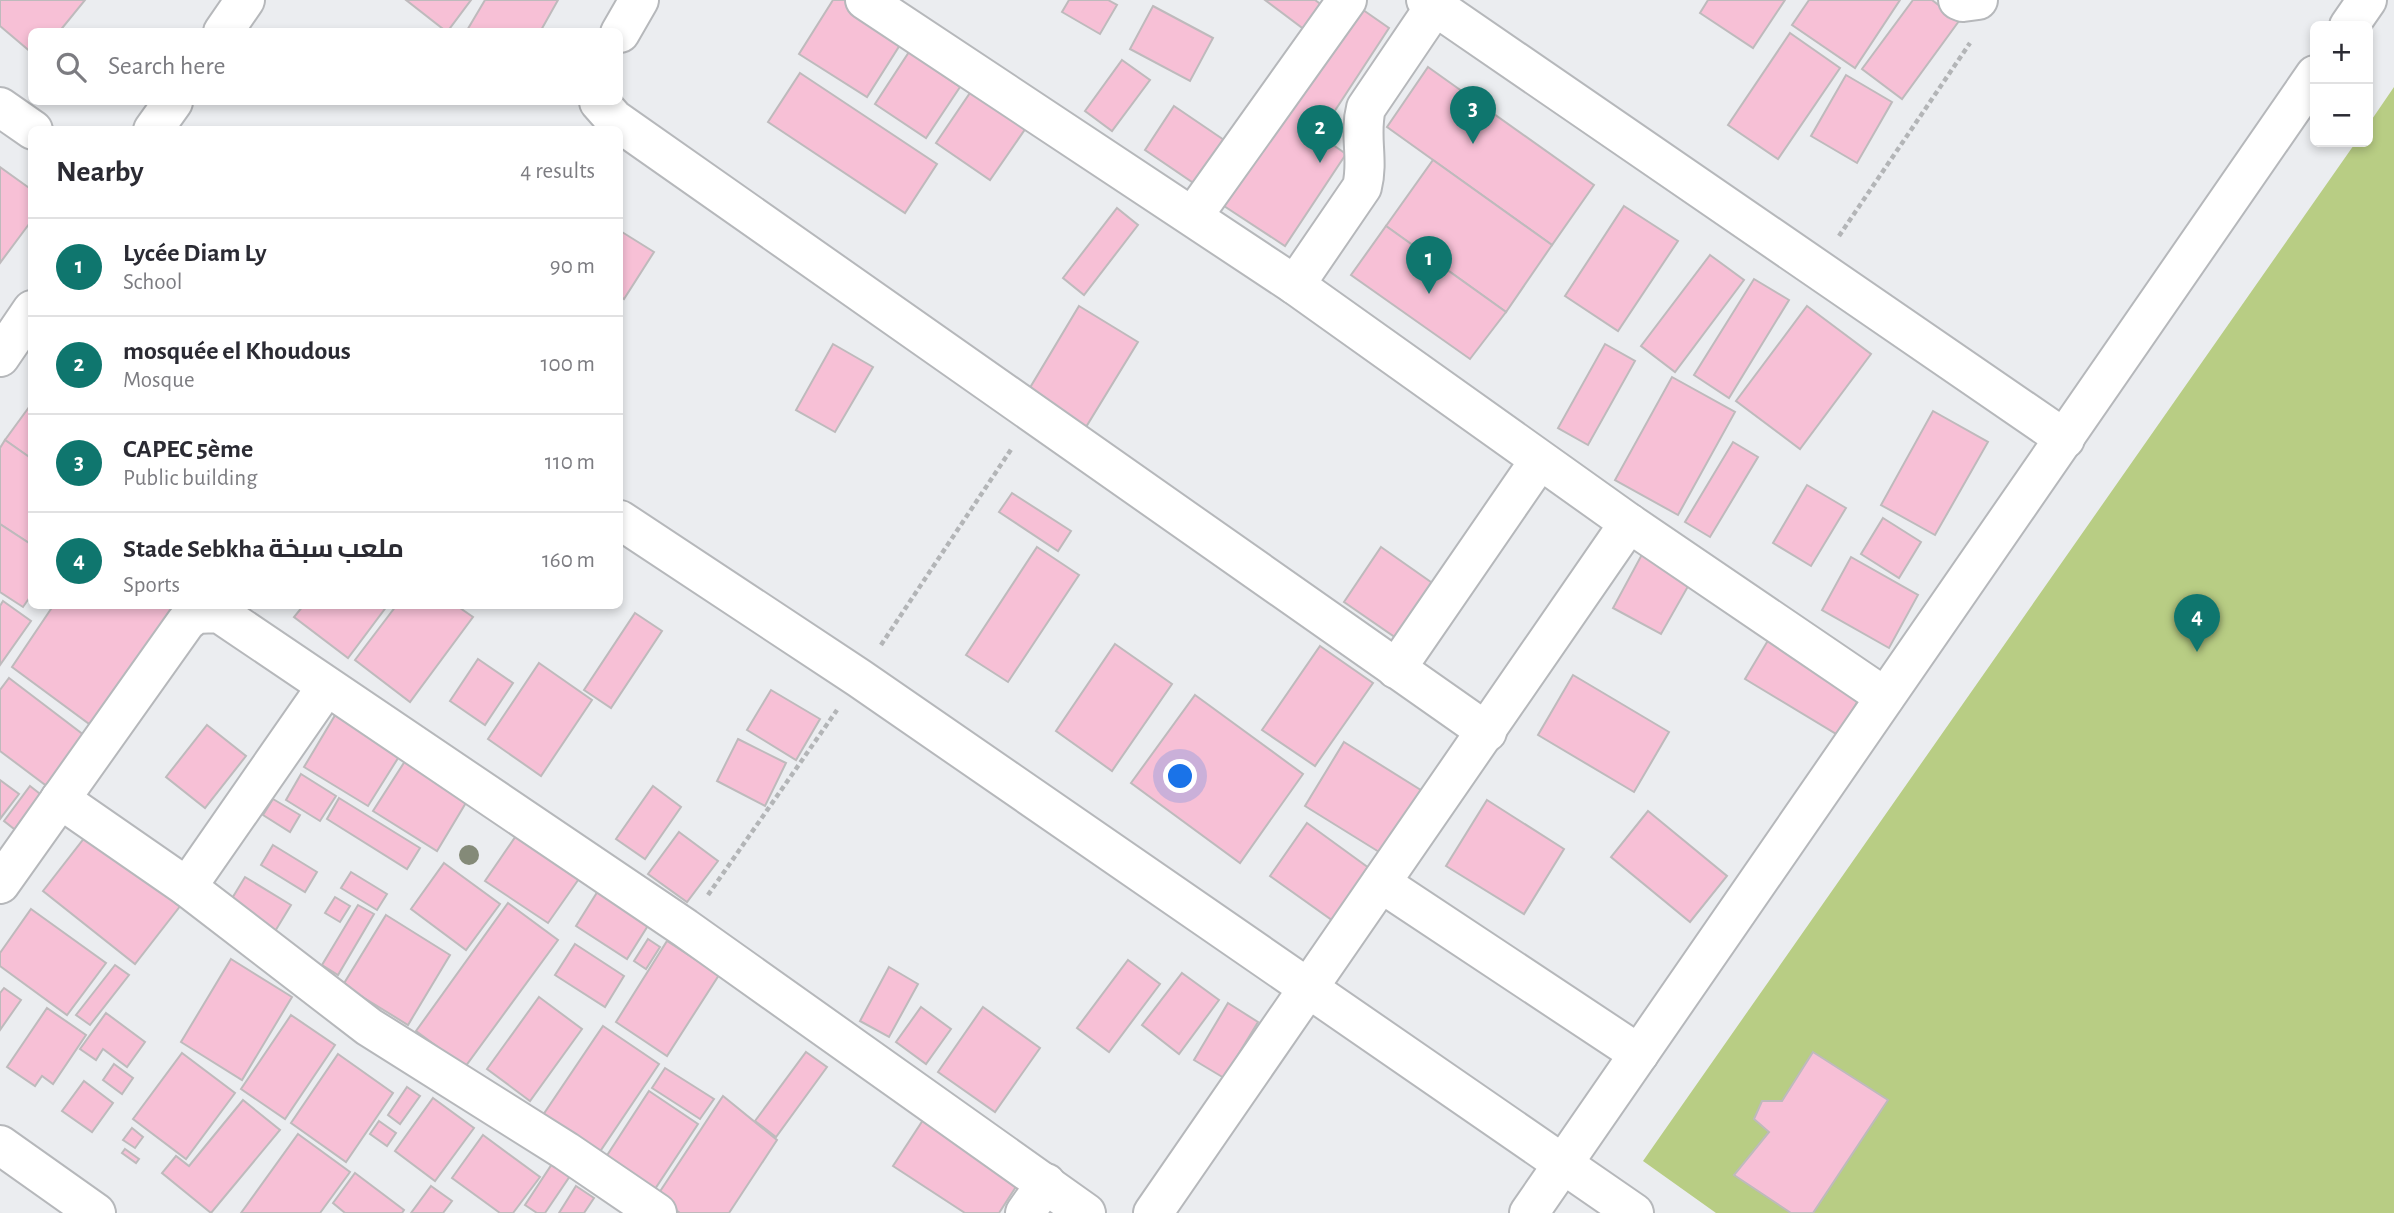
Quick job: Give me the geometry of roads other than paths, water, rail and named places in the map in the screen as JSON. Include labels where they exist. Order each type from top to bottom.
[{"type":"street","points":[[226,28],[245,0]]},
{"type":"street","points":[[623,28],[639,0]]},
{"type":"street","points":[[865,0],[1295,285],[1539,461],[1885,698]]},
{"type":"street","points":[[1193,216],[1347,0]]},
{"type":"street","points":[[2352,21],[2367,0]]},
{"type":"street","points":[[1295,285],[1362,187],[1366,170],[1361,127],[1366,108],[1431,3],[2066,439]]},
{"type":"street","points":[[1529,1213],[2310,82]]},
{"type":"street","points":[[156,126],[171,105]]},
{"type":"street","points":[[602,105],[614,119],[1487,732]]},
{"type":"street","points":[[0,107],[28,127]]},
{"type":"street","points":[[0,357],[28,316]]},
{"type":"street","points":[[1396,669],[1539,461]]},
{"type":"street","points":[[623,522],[859,678],[1634,1213]]},
{"type":"street","points":[[1153,1213],[1629,523]]},
{"type":"street","points":[[0,884],[186,622],[196,614],[219,613],[685,928],[1035,1198],[1086,1213]]},
{"type":"street","points":[[187,887],[326,687]]},
{"type":"street","points":[[61,799],[187,887],[369,1027],[613,1201],[657,1213]]},
{"type":"street","points":[[1381,883],[1639,1054]]},
{"type":"street","points":[[0,1145],[96,1213]]},
{"type":"place","name":"CAPEC 5ème","points":[[1473,144]]},
{"type":"place","name":"mosquée el Khoudous","points":[[1320,163]]},
{"type":"place","name":"Lycée Diam Ly","points":[[1429,294]]},
{"type":"place","name":"Stade Sebkha ملعب سبخة","points":[[2197,652]]}]
